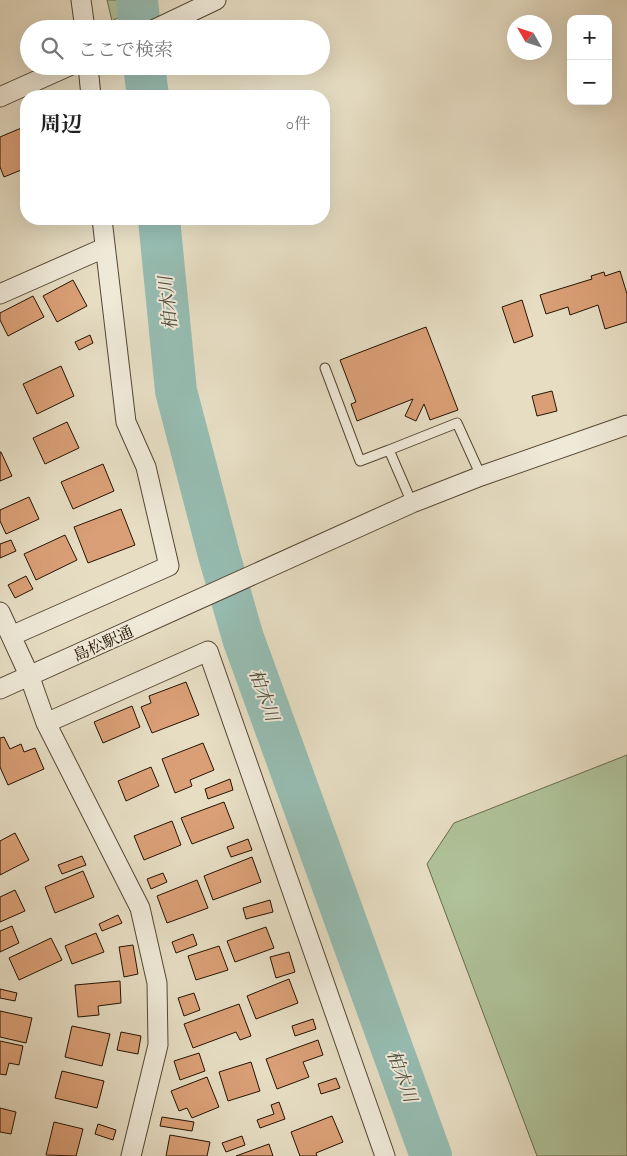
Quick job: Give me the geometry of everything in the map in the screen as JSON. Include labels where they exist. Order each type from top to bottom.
[{"type":"street","points":[[82,0],[84,20]]},
{"type":"street","points":[[173,20],[216,0]]},
{"type":"street","points":[[0,97],[49,75]]},
{"type":"street","points":[[89,75],[90,90]]},
{"type":"street","points":[[11,636],[169,566],[146,467],[126,422],[102,225]]},
{"type":"street","points":[[0,294],[104,248]]},
{"type":"street","name":"島松駅通","points":[[0,689],[206,598],[412,503],[481,476],[627,425]]},
{"type":"street","points":[[0,612],[29,675],[46,724],[140,908],[157,983],[158,1045],[131,1156]]},
{"type":"street","points":[[46,724],[208,651],[384,1156]]},
{"type":"lane","points":[[325,368],[360,461],[457,423],[481,476]]},
{"type":"lane","points":[[390,450],[412,503]]},
{"type":"green space","points":[[107,0],[150,0],[114,20],[112,20]]},
{"type":"green space","points":[[627,755],[627,1156],[537,1156],[427,864],[454,823]]},
{"type":"building","points":[[20,129],[20,170],[4,177],[0,167],[0,137]]},
{"type":"building","points":[[620,271],[627,294],[627,322],[605,329],[598,305],[570,315],[568,307],[546,314],[540,295],[592,279],[591,276],[604,272],[605,276]]},
{"type":"building","points":[[73,280],[87,306],[57,322],[43,296]]},
{"type":"building","points":[[33,296],[44,317],[8,336],[0,320],[0,313]]},
{"type":"building","points":[[522,300],[533,336],[514,343],[502,307]]},
{"type":"building","points":[[426,327],[458,410],[430,420],[424,404],[416,421],[405,416],[413,399],[357,421],[351,404],[356,402],[340,360]]},
{"type":"building","points":[[90,335],[93,343],[79,350],[75,342]]},
{"type":"building","points":[[61,366],[74,396],[37,414],[23,384]]},
{"type":"building","points":[[552,391],[557,411],[537,416],[532,396]]},
{"type":"building","points":[[67,422],[79,448],[45,464],[33,438]]},
{"type":"building","points":[[0,452],[12,476],[0,481]]},
{"type":"building","points":[[103,464],[114,491],[73,509],[61,482]]},
{"type":"building","points":[[29,497],[39,519],[6,534],[0,521],[0,510]]},
{"type":"building","points":[[121,509],[135,545],[88,563],[74,527]]},
{"type":"building","points":[[65,535],[77,560],[36,580],[24,554]]},
{"type":"building","points":[[11,540],[16,551],[0,558],[0,544]]},
{"type":"building","points":[[26,576],[33,589],[15,598],[8,585]]},
{"type":"building","points":[[186,682],[199,715],[152,733],[141,707],[151,703],[149,696]]},
{"type":"building","points":[[132,706],[140,727],[103,743],[94,722]]},
{"type":"building","points":[[4,737],[10,749],[21,744],[24,752],[35,748],[44,769],[8,785],[0,767],[0,738]]},
{"type":"building","points":[[203,743],[214,770],[190,780],[192,786],[175,793],[162,759]]},
{"type":"building","points":[[151,767],[159,786],[126,801],[118,781]]},
{"type":"building","points":[[230,779],[233,790],[208,799],[205,789]]},
{"type":"building","points":[[224,802],[234,828],[192,844],[181,818]]},
{"type":"building","points":[[172,821],[181,845],[144,860],[134,836]]},
{"type":"building","points":[[15,833],[29,860],[0,875],[0,841]]},
{"type":"building","points":[[248,839],[252,850],[231,857],[227,847]]},
{"type":"building","points":[[82,856],[86,865],[62,874],[58,865]]},
{"type":"building","points":[[252,857],[261,882],[213,900],[204,876]]},
{"type":"building","points":[[83,871],[94,897],[55,913],[45,887]]},
{"type":"building","points":[[163,873],[167,882],[151,889],[147,879]]},
{"type":"building","points":[[197,880],[208,908],[167,923],[157,896]]},
{"type":"building","points":[[15,890],[25,911],[0,922],[0,897]]},
{"type":"building","points":[[270,900],[273,912],[246,919],[243,908]]},
{"type":"building","points":[[118,915],[122,923],[102,931],[99,924]]},
{"type":"building","points":[[12,926],[19,943],[0,952],[0,931]]},
{"type":"building","points":[[266,927],[274,948],[235,962],[227,941]]},
{"type":"building","points":[[96,933],[104,952],[72,964],[65,946]]},
{"type":"building","points":[[193,934],[197,945],[176,953],[172,942]]},
{"type":"building","points":[[51,938],[62,960],[19,980],[9,958]]},
{"type":"building","points":[[133,945],[138,974],[124,977],[119,947]]},
{"type":"building","points":[[219,946],[228,970],[196,980],[188,956]]},
{"type":"building","points":[[289,952],[295,972],[276,978],[270,957]]},
{"type":"building","points":[[289,979],[298,1003],[256,1019],[247,996]]},
{"type":"building","points":[[120,981],[121,1003],[98,1006],[99,1015],[78,1017],[75,985]]},
{"type":"building","points":[[0,989],[17,993],[15,1001],[0,998]]},
{"type":"building","points":[[194,993],[200,1010],[184,1016],[178,998]]},
{"type":"building","points":[[239,1004],[251,1036],[240,1040],[236,1032],[193,1048],[184,1024]]},
{"type":"building","points":[[0,1011],[32,1018],[26,1043],[0,1037]]},
{"type":"building","points":[[313,1019],[316,1029],[295,1036],[292,1026]]},
{"type":"building","points":[[72,1026],[110,1034],[102,1066],[65,1057]]},
{"type":"building","points":[[121,1032],[141,1036],[138,1054],[117,1050]]},
{"type":"building","points":[[318,1040],[323,1055],[303,1062],[309,1077],[277,1089],[266,1059]]},
{"type":"building","points":[[0,1041],[23,1046],[19,1065],[9,1063],[6,1075],[0,1074]]},
{"type":"building","points":[[199,1053],[205,1071],[180,1080],[174,1061]]},
{"type":"building","points":[[251,1062],[260,1091],[228,1101],[219,1072]]},
{"type":"building","points":[[62,1071],[104,1081],[97,1108],[55,1098]]},
{"type":"building","points":[[207,1077],[219,1107],[192,1118],[187,1108],[179,1111],[171,1091]]},
{"type":"building","points":[[336,1078],[340,1088],[321,1094],[318,1084]]},
{"type":"building","points":[[279,1102],[285,1119],[260,1128],[257,1120],[274,1114],[271,1105]]},
{"type":"building","points":[[0,1108],[16,1112],[11,1134],[0,1132]]},
{"type":"building","points":[[332,1116],[343,1142],[316,1153],[317,1156],[300,1156],[291,1132]]},
{"type":"building","points":[[162,1117],[194,1122],[192,1131],[160,1126]]},
{"type":"building","points":[[54,1122],[83,1129],[76,1156],[46,1155]]},
{"type":"building","points":[[98,1124],[116,1130],[113,1140],[95,1134]]},
{"type":"building","points":[[170,1135],[210,1142],[207,1156],[166,1156]]},
{"type":"building","points":[[242,1136],[245,1145],[226,1152],[222,1143]]},
{"type":"building","points":[[269,1144],[273,1156],[236,1156]]},
{"type":"waterway","name":"柏木川","points":[[137,0],[139,20]]},
{"type":"waterway","name":"柏木川","points":[[145,75],[147,90]]},
{"type":"waterway","name":"柏木川","points":[[160,225],[176,391],[243,638],[431,1156]]}]
